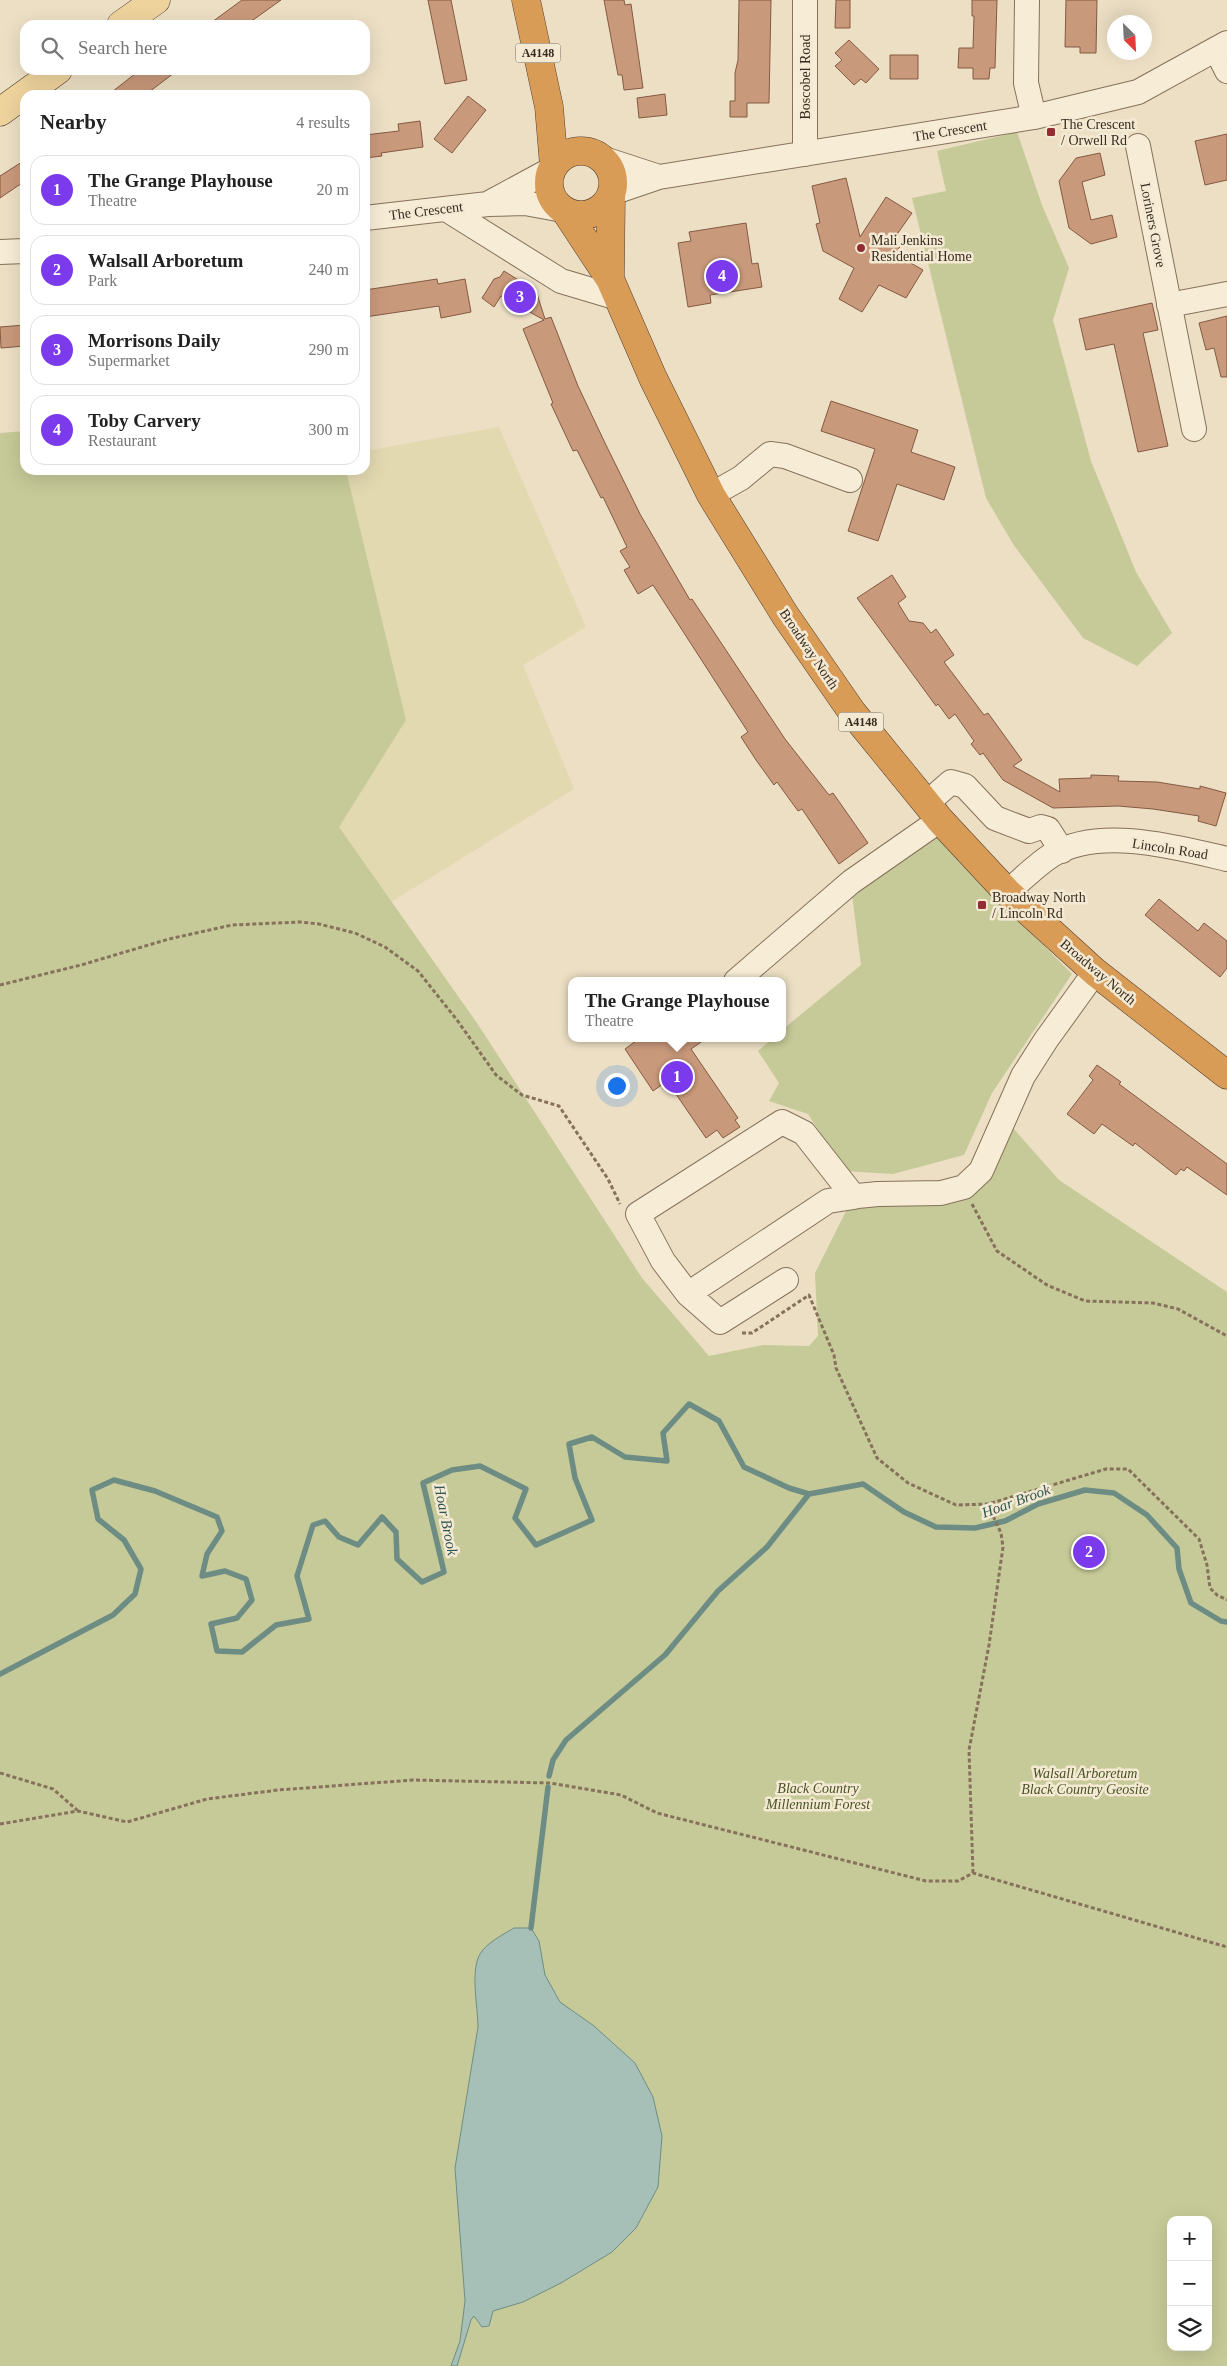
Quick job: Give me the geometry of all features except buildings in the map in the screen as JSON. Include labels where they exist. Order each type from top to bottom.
[{"type":"highway","name":"A4148","points":[[526,0],[549,107]]},
{"type":"highway","points":[[549,107],[593,154],[608,166],[613,176],[612,195],[604,207],[592,214],[579,216],[564,211],[551,197],[549,186],[553,168],[549,107]]},
{"type":"highway","points":[[553,168],[562,157],[573,152],[593,154]]},
{"type":"highway","name":"Broadway North","points":[[612,195],[614,289]]},
{"type":"highway","name":"Broadway North","points":[[564,211],[614,289],[657,385],[711,495],[785,615],[852,712],[934,811],[1007,892],[1096,972],[1227,1075]]},
{"type":"main road","points":[[128,20],[156,0]]},
{"type":"main road","points":[[30,90],[51,75]]},
{"type":"main road","points":[[0,112],[20,98]]},
{"type":"street","name":"Boscobel Road","points":[[805,154],[806,0]]},
{"type":"street","points":[[1027,0],[1026,83],[1034,117]]},
{"type":"street","name":"The Crescent","points":[[612,195],[659,177],[1034,117],[1138,92],[1221,46]]},
{"type":"street","points":[[1221,46],[1227,71]]},
{"type":"street","name":"Loriners Grove","points":[[1138,146],[1194,429]]},
{"type":"street","name":"The Crescent","points":[[593,154],[659,177]]},
{"type":"street","name":"The Crescent","points":[[488,204],[553,168]]},
{"type":"street","name":"The Crescent","points":[[370,217],[488,204],[525,203],[564,211]]},
{"type":"street","points":[[446,209],[561,281],[614,289]]},
{"type":"street","points":[[0,252],[20,251]]},
{"type":"street","points":[[1169,305],[1227,294]]},
{"type":"street","points":[[711,495],[741,478],[770,454],[785,456],[850,480]]},
{"type":"street","points":[[741,977],[934,811],[952,782],[965,786],[995,818],[1029,830],[1048,829],[1062,851]]},
{"type":"street","name":"Lincoln Road","points":[[1007,892],[1052,855],[1082,843],[1136,841],[1227,859]]},
{"type":"street","points":[[688,1294],[828,1201],[878,1194],[941,1193],[964,1187],[981,1171],[1023,1076],[1046,1040],[1096,972]]},
{"type":"street","points":[[786,1280],[720,1322],[688,1294],[663,1261],[638,1214],[782,1122],[804,1133],[851,1197]]},
{"type":"path","points":[[0,985],[80,965],[169,939],[232,926],[300,922],[319,924],[355,933],[385,947],[418,971],[457,1020],[496,1075],[522,1095],[559,1106],[608,1179],[625,1213]]},
{"type":"path","points":[[964,1187],[997,1251],[1047,1285],[1085,1301],[1153,1303],[1178,1309],[1227,1336]]},
{"type":"path","points":[[737,1334],[752,1333],[809,1295],[834,1355],[836,1368],[877,1458],[908,1483],[956,1505],[988,1504],[1106,1468],[1128,1469],[1199,1539],[1207,1565],[1210,1588],[1217,1595],[1227,1600]]},
{"type":"path","points":[[972,1873],[969,1750],[989,1645],[1002,1556],[1001,1533],[988,1504]]},
{"type":"path","points":[[0,1773],[53,1789],[78,1811]]},
{"type":"path","points":[[0,1824],[78,1811],[127,1822],[207,1799],[278,1790],[413,1780],[550,1784],[621,1795],[657,1813],[926,1881],[958,1881],[972,1873],[1227,1948]]},
{"type":"shaded area","points":[[499,427],[586,627],[523,665],[574,789],[391,902],[338,827],[406,720],[347,475],[370,475],[370,450]]},
{"type":"green space","points":[[1017,132],[1042,205],[1069,268],[1053,320],[1091,461],[1136,572],[1172,633],[1137,666],[1083,638],[1013,544],[986,498],[912,198],[946,191],[937,151]]},
{"type":"green space","points":[[20,431],[20,475],[347,475],[406,720],[339,827],[477,1023],[642,1278],[709,1356],[763,1345],[809,1346],[818,1336],[815,1273],[848,1207],[928,1204],[1013,1128],[1059,1180],[1227,1292],[1227,2366],[0,2366],[0,433]]},
{"type":"green space","points":[[934,835],[1072,974],[992,1093],[964,1155],[893,1174],[844,1171],[808,1114],[769,1101],[779,1083],[758,1051],[768,1042],[786,1042],[786,1027],[861,965],[852,895]]},
{"type":"water","points":[[514,1928],[531,1928],[539,1941],[545,1975],[560,2002],[594,2026],[635,2063],[653,2097],[662,2136],[658,2187],[636,2228],[612,2252],[561,2283],[523,2302],[493,2311],[489,2326],[482,2327],[474,2316],[471,2320],[457,2366],[451,2366],[460,2341],[465,2301],[455,2168],[478,2027],[475,1987],[476,1967],[478,1958],[485,1947]]},
{"type":"waterway","name":"Hoar Brook","points":[[0,1674],[113,1615],[135,1594],[141,1569],[124,1540],[98,1519],[92,1490],[114,1480],[155,1491],[217,1517],[222,1531],[207,1554],[202,1576],[225,1571],[246,1579],[252,1600],[237,1618],[211,1624],[217,1651],[242,1652],[276,1625],[309,1619],[297,1576],[313,1525],[325,1521],[339,1537],[358,1545],[382,1517],[396,1532],[397,1559],[422,1582],[444,1572],[423,1483],[452,1470],[480,1466],[526,1489],[515,1518],[536,1545],[592,1520],[575,1478],[569,1444],[592,1437],[625,1457],[667,1461],[663,1433],[689,1404],[719,1421],[744,1467],[789,1488],[809,1494],[863,1484],[904,1512],[936,1527],[975,1528],[1005,1521],[1038,1504],[1085,1490],[1114,1493],[1147,1515],[1177,1548],[1179,1569],[1191,1603],[1221,1621],[1227,1622]]},
{"type":"waterway","points":[[549,1776],[553,1760],[566,1740],[665,1655],[718,1591],[767,1547],[809,1494]]},
{"type":"waterway","points":[[531,1928],[548,1787]]},
{"type":"place","name":"The Crescent / Orwell Rd","points":[[1051,132]]},
{"type":"place","name":"Mali Jenkins Residential Home","points":[[861,248]]},
{"type":"place","name":"Toby Carvery","points":[[722,276]]},
{"type":"place","name":"Morrisons Daily","points":[[520,297]]},
{"type":"place","name":"Broadway North / Lincoln Rd","points":[[982,905]]},
{"type":"place","name":"The Grange Playhouse","points":[[677,1077]]},
{"type":"place","name":"Walsall Arboretum","points":[[1089,1552]]},
{"type":"park label","name":"Walsall Arboretum Black Country Geosite","points":[[1085,1782]]},
{"type":"park label","name":"Black Country Millennium Forest","points":[[818,1796]]}]
